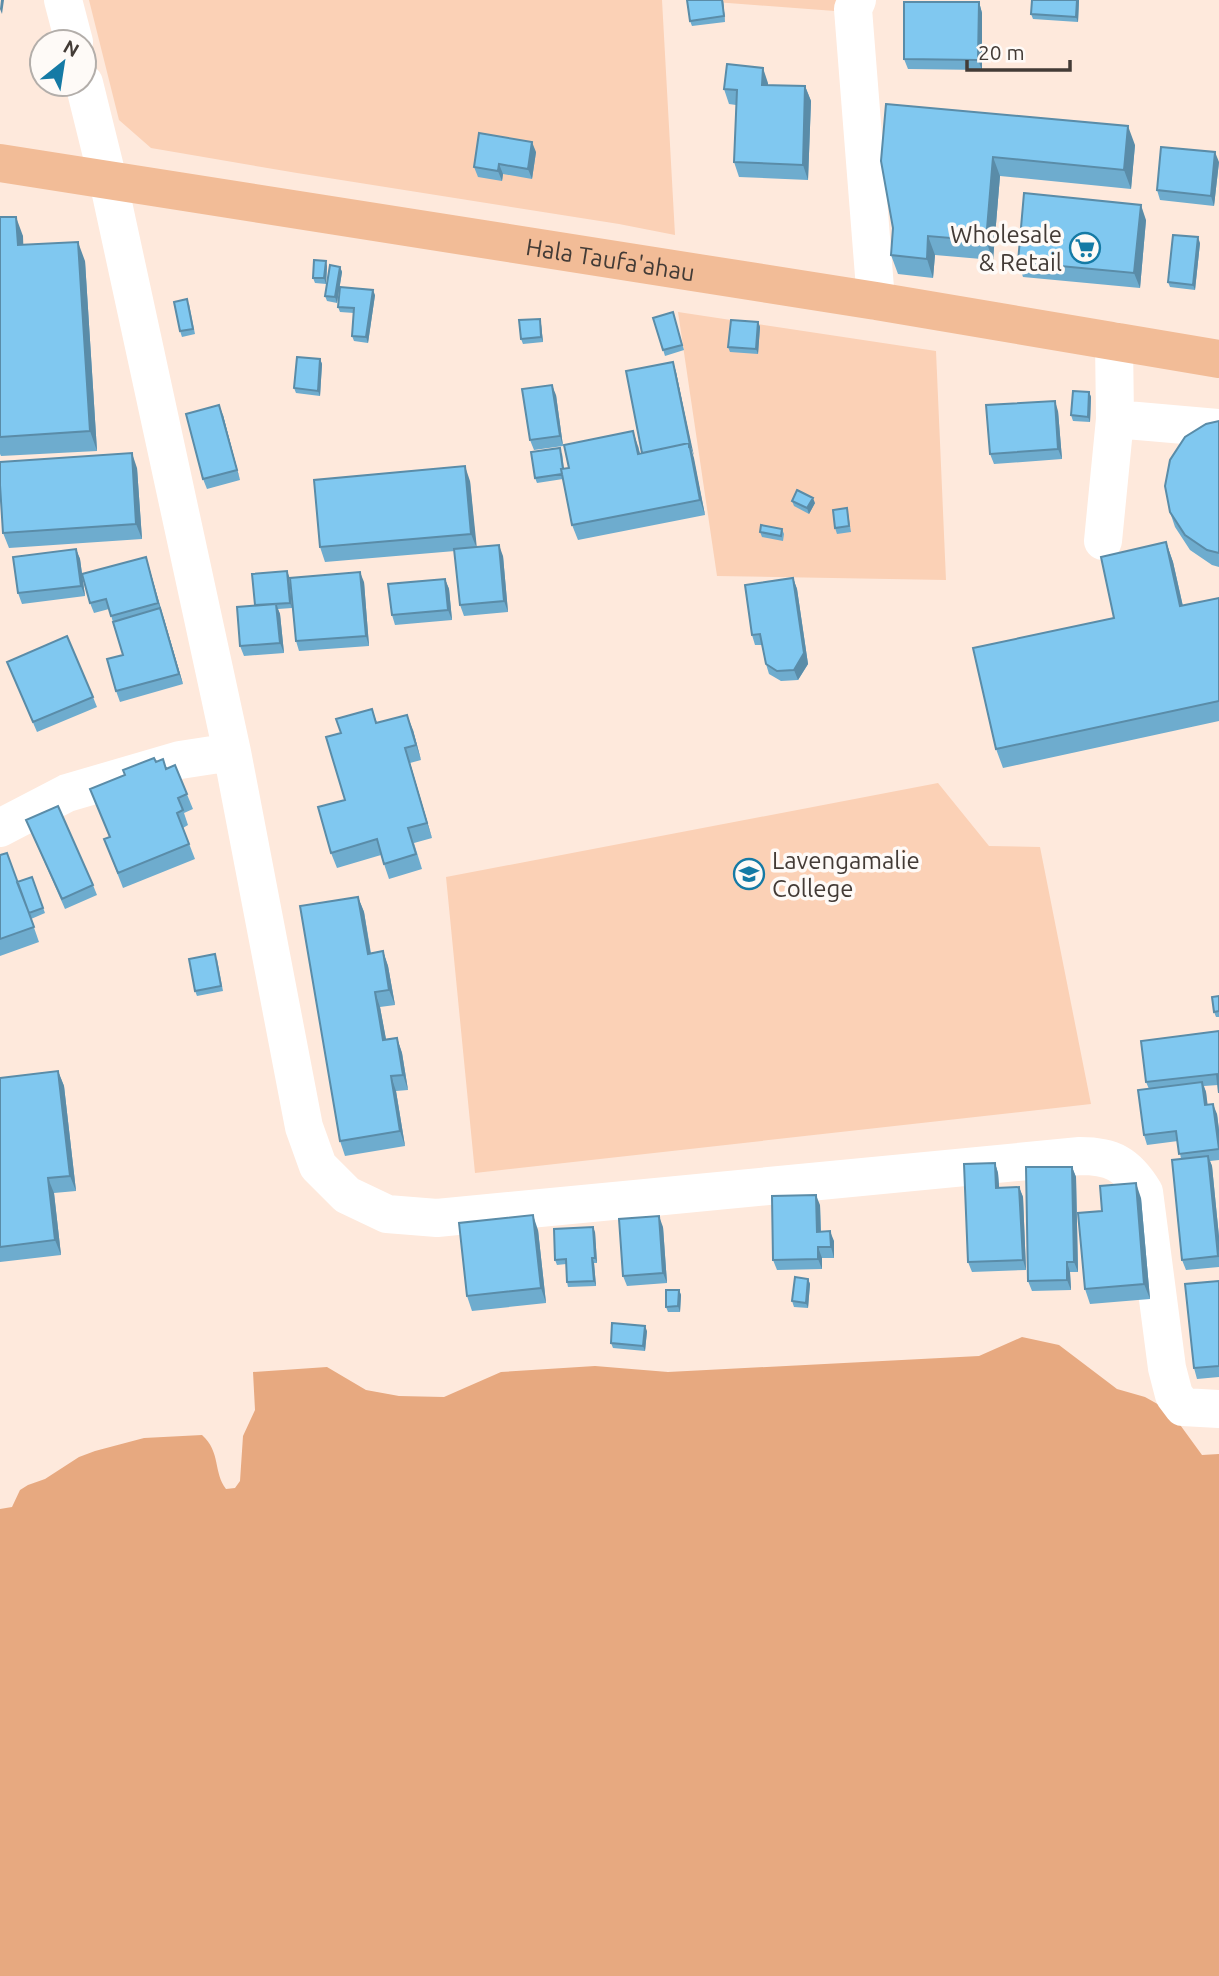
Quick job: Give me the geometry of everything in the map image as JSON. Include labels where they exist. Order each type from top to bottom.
[{"type":"main road","name":"Hala Taufa'ahau","points":[[0,163],[876,301],[1219,359]]},
{"type":"street","points":[[63,0],[70,28]]},
{"type":"street","points":[[857,0],[853,9],[876,301]]},
{"type":"street","points":[[88,98],[108,180],[232,752],[304,1127],[318,1166],[347,1195],[387,1214],[438,1218],[1100,1156],[1118,1163],[1134,1175],[1144,1192],[1167,1368],[1174,1395],[1183,1408],[1219,1409]]},
{"type":"street","points":[[1103,541],[1115,419],[1114,341]]},
{"type":"street","points":[[1115,419],[1219,428]]},
{"type":"street","points":[[0,828],[66,793],[180,760],[232,752]]},
{"type":"shaded area","points":[[89,0],[662,0],[675,235],[151,148],[119,120]]},
{"type":"shaded area","points":[[689,0],[848,0],[848,12]]},
{"type":"shaded area","points":[[678,312],[936,351],[946,580],[717,576]]},
{"type":"shaded area","points":[[938,783],[989,846],[1040,847],[1091,1104],[475,1173],[446,877]]},
{"type":"shaded area","points":[[1022,1337],[1059,1345],[1117,1389],[1145,1397],[1170,1411],[1202,1455],[1219,1454],[1219,1976],[0,1976],[0,1509],[12,1507],[20,1490],[95,1451],[144,1438],[202,1435],[212,1448],[219,1476],[226,1489],[235,1488],[240,1481],[243,1436],[255,1410],[253,1372],[327,1367],[366,1390],[399,1396],[444,1397],[501,1372],[595,1366],[668,1372],[979,1356]]},
{"type":"building","points":[[687,0],[722,0],[724,16],[690,21]]},
{"type":"building","points":[[1032,0],[1077,0],[1076,17],[1031,14]]},
{"type":"building","points":[[904,2],[979,2],[978,60],[904,59]]},
{"type":"building","points":[[727,64],[763,68],[762,85],[805,86],[803,165],[734,162],[737,90],[724,89]]},
{"type":"building","points":[[886,104],[1128,126],[1124,170],[993,157],[986,241],[928,236],[927,259],[891,255],[893,228],[881,161]]},
{"type":"building","points":[[479,133],[532,142],[528,169],[499,164],[498,171],[474,167]]},
{"type":"building","points":[[1161,147],[1215,152],[1211,196],[1157,190]]},
{"type":"building","name":"Wholesale & Retail","points":[[1024,193],[1141,205],[1134,273],[1018,262]]},
{"type":"building","points":[[0,217],[16,217],[18,245],[78,242],[90,431],[0,437]]},
{"type":"building","points":[[1173,235],[1198,237],[1193,285],[1168,282]]},
{"type":"building","points":[[314,260],[326,261],[324,278],[313,278]]},
{"type":"building","points":[[330,265],[340,267],[335,297],[325,296]]},
{"type":"building","points":[[340,287],[373,290],[366,337],[352,336],[354,308],[338,307]]},
{"type":"building","points":[[187,299],[193,329],[180,331],[174,302]]},
{"type":"building","points":[[673,312],[682,345],[663,350],[653,318]]},
{"type":"building","points":[[540,319],[541,337],[521,339],[519,320]]},
{"type":"building","points":[[731,320],[758,322],[756,349],[728,347]]},
{"type":"building","points":[[297,357],[320,359],[318,391],[294,388]]},
{"type":"building","points":[[673,362],[690,445],[689,443],[642,453],[626,371]]},
{"type":"building","points":[[552,385],[560,436],[530,440],[522,389]]},
{"type":"building","points":[[1073,391],[1089,392],[1088,417],[1071,415]]},
{"type":"building","points":[[1055,401],[1058,449],[990,454],[986,405]]},
{"type":"building","points":[[219,405],[237,470],[203,479],[186,414]]},
{"type":"building","points":[[1219,421],[1219,553],[1207,550],[1185,535],[1170,512],[1165,486],[1170,460],[1185,437],[1206,424]]},
{"type":"building","points":[[633,431],[638,454],[689,443],[700,500],[572,525],[561,469],[569,468],[564,445]]},
{"type":"building","points":[[560,448],[562,474],[535,478],[531,452]]},
{"type":"building","points":[[132,453],[136,524],[3,533],[0,462]]},
{"type":"building","points":[[465,466],[471,534],[320,547],[314,480]]},
{"type":"building","points":[[797,490],[813,498],[807,508],[792,501]]},
{"type":"building","points":[[847,508],[849,526],[835,528],[833,510]]},
{"type":"building","points":[[761,525],[782,529],[781,536],[760,532]]},
{"type":"building","points":[[1166,542],[1180,606],[1219,598],[1219,701],[996,749],[973,648],[1114,618],[1101,557]]},
{"type":"building","points":[[499,545],[504,601],[460,605],[454,549]]},
{"type":"building","points":[[76,549],[81,586],[18,593],[13,557]]},
{"type":"building","points":[[146,557],[158,603],[111,616],[106,599],[90,603],[82,574]]},
{"type":"building","points":[[287,571],[290,603],[255,605],[252,574]]},
{"type":"building","points":[[360,572],[366,636],[296,641],[290,578]]},
{"type":"building","points":[[793,578],[804,653],[794,670],[777,671],[766,664],[760,634],[752,635],[745,585]]},
{"type":"building","points":[[445,579],[448,610],[392,615],[388,584]]},
{"type":"building","points":[[276,604],[280,643],[240,646],[237,607]]},
{"type":"building","points":[[160,608],[179,674],[116,691],[107,659],[123,655],[113,622]]},
{"type":"building","points":[[67,636],[93,697],[33,722],[7,662]]},
{"type":"building","points":[[372,709],[376,723],[407,715],[416,745],[405,748],[427,823],[408,828],[416,854],[384,864],[377,839],[331,853],[318,807],[345,800],[326,737],[341,733],[336,719]]},
{"type":"building","points":[[154,758],[156,762],[163,759],[166,769],[175,765],[187,794],[178,798],[183,810],[177,813],[189,844],[118,873],[104,839],[110,837],[90,789],[125,775],[123,770]]},
{"type":"building","points":[[58,806],[93,885],[62,899],[26,820]]},
{"type":"building","points":[[7,853],[34,927],[0,939],[0,855]]},
{"type":"building","points":[[32,877],[43,908],[29,913],[17,882]]},
{"type":"building","points":[[358,897],[368,954],[383,951],[389,990],[375,992],[383,1040],[397,1038],[403,1075],[391,1076],[400,1131],[340,1141],[300,906]]},
{"type":"building","points":[[215,954],[221,986],[195,991],[189,959]]},
{"type":"building","points":[[1219,996],[1219,1011],[1214,1012],[1212,997]]},
{"type":"building","points":[[1219,1031],[1219,1093],[1217,1074],[1146,1082],[1141,1041]]},
{"type":"building","points":[[58,1071],[70,1176],[48,1178],[55,1240],[0,1247],[0,1078]]},
{"type":"building","points":[[1202,1082],[1205,1105],[1213,1104],[1219,1149],[1179,1154],[1176,1131],[1144,1135],[1138,1090]]},
{"type":"building","points":[[1208,1156],[1218,1256],[1182,1260],[1172,1160]]},
{"type":"building","points":[[995,1163],[996,1188],[1019,1187],[1023,1260],[968,1262],[964,1164]]},
{"type":"building","points":[[1026,1167],[1072,1167],[1074,1262],[1067,1262],[1067,1280],[1028,1281]]},
{"type":"building","points":[[1136,1183],[1144,1284],[1085,1289],[1078,1213],[1102,1211],[1100,1186]]},
{"type":"building","points":[[816,1195],[817,1232],[830,1231],[831,1247],[818,1247],[818,1259],[773,1260],[772,1196]]},
{"type":"building","points":[[533,1215],[541,1288],[467,1296],[459,1223]]},
{"type":"building","points":[[659,1216],[663,1273],[623,1276],[619,1219]]},
{"type":"building","points":[[593,1227],[594,1281],[567,1282],[566,1259],[555,1260],[554,1229]]},
{"type":"building","points":[[795,1277],[808,1279],[806,1303],[792,1301]]},
{"type":"building","points":[[1219,1281],[1219,1366],[1194,1368],[1185,1284]]},
{"type":"building","points":[[666,1290],[679,1290],[678,1306],[666,1307]]},
{"type":"building","points":[[612,1323],[645,1326],[643,1346],[611,1343]]},
{"type":"place","name":"Wholesale & Retail","points":[[1085,248]]},
{"type":"place","name":"Lavengamalie College","points":[[749,874]]}]
